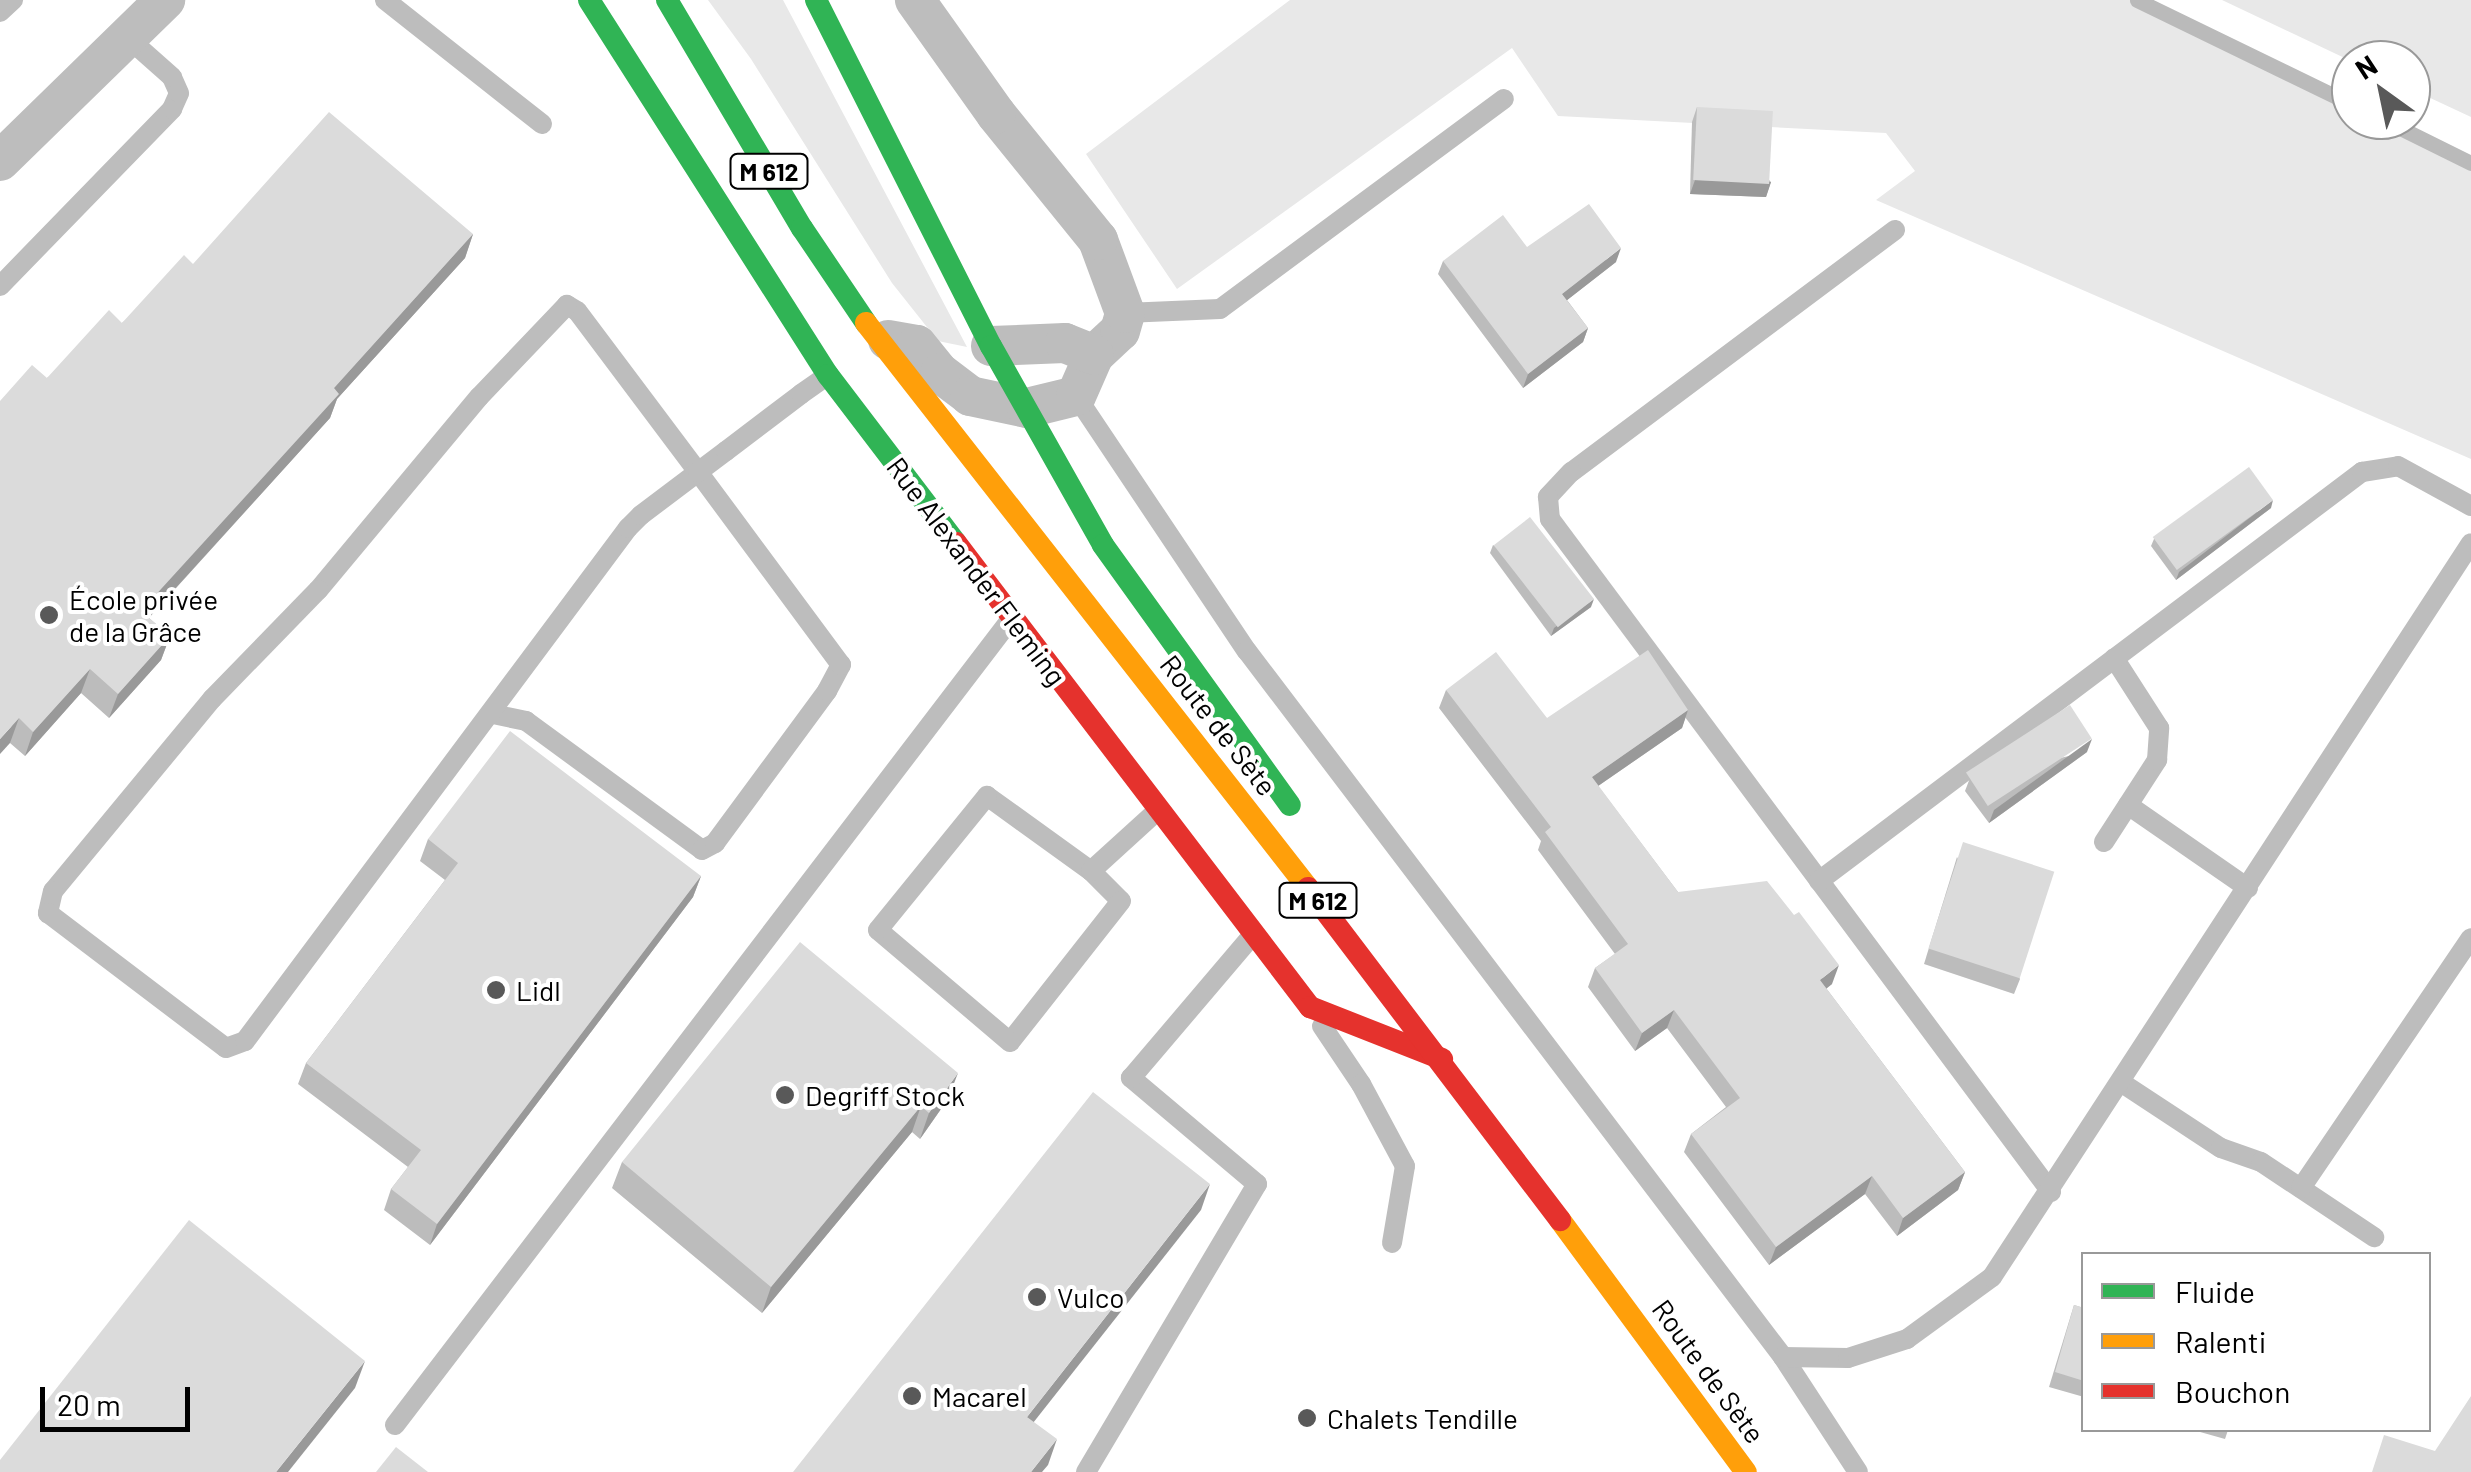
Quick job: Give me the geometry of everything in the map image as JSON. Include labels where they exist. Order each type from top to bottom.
[{"type":"main road","name":"Rue Alexander Fleming","points":[[589,0],[828,374],[1310,1007]]},
{"type":"main road","name":"Route de Sète","points":[[667,0],[802,228],[877,338],[1442,1059],[1746,1472]]},
{"type":"main road","name":"Route de Sète","points":[[816,0],[991,346],[1140,601],[1304,825]]},
{"type":"main road","points":[[1310,1007],[1442,1059]]},
{"type":"street","points":[[0,162],[164,0]]},
{"type":"street","points":[[877,338],[918,346],[940,374],[970,396],[1026,408],[1076,396],[1094,355],[1120,331],[1125,313],[1098,240],[996,114],[916,0]]},
{"type":"street","points":[[991,346],[1065,342],[1094,355]]},
{"type":"lane","points":[[0,12],[12,0]]},
{"type":"lane","points":[[385,0],[542,124]]},
{"type":"lane","points":[[0,286],[172,109],[179,92],[172,77],[126,38]]},
{"type":"lane","points":[[1125,313],[1220,310],[1504,99]]},
{"type":"lane","points":[[1895,230],[1571,472],[1548,497],[1550,519],[2051,1192]]},
{"type":"lane","points":[[493,714],[526,721],[702,850],[715,843],[841,666],[698,472],[577,311],[566,305],[466,411],[318,590],[212,699],[53,891],[48,913],[226,1048],[245,1041],[493,714],[628,528],[698,472],[828,374]]},
{"type":"lane","points":[[1076,396],[1247,651],[1783,1356],[1858,1472]]},
{"type":"lane","points":[[1820,881],[2362,472],[2398,466],[2471,506]]},
{"type":"lane","points":[[1783,1356],[1848,1358],[1907,1339],[1992,1277],[2471,544]]},
{"type":"lane","points":[[395,1425],[1012,617]]},
{"type":"lane","points":[[2104,842],[2157,760],[2160,728],[2114,658]]},
{"type":"lane","points":[[986,796],[1090,872],[1121,901],[1010,1042],[878,930],[986,796]]},
{"type":"lane","points":[[2128,804],[2248,888]]},
{"type":"lane","points":[[1090,872],[1159,809]]},
{"type":"lane","points":[[1086,1472],[1258,1184],[1131,1078],[1253,934]]},
{"type":"lane","points":[[2301,1188],[2471,938]]},
{"type":"lane","points":[[1310,1007],[1362,1084],[1405,1166],[1392,1243]]},
{"type":"lane","points":[[2122,1083],[2221,1148],[2261,1162],[2374,1237]]},
{"type":"shaded area","points":[[708,0],[783,0],[967,347],[938,341],[892,283],[751,59]]},
{"type":"shaded area","points":[[1290,0],[2133,0],[2331,100],[2331,140],[2411,140],[2471,170],[2471,459],[1876,200],[1915,171],[1886,133],[1558,116],[1512,48],[1177,289],[1086,154]]},
{"type":"shaded area","points":[[2222,0],[2471,0],[2471,117],[2431,98],[2431,40],[2331,40],[2331,52]]},
{"type":"building","points":[[1697,107],[1773,111],[1769,184],[1693,180]]},
{"type":"building","points":[[329,112],[473,234],[334,388],[339,394],[141,611],[170,636],[118,694],[90,669],[33,732],[19,718],[0,739],[0,401],[32,365],[47,378],[109,310],[122,323],[184,255],[193,264]]},
{"type":"building","points":[[1589,204],[1621,248],[1562,294],[1588,328],[1528,374],[1443,261],[1503,215],[1527,247]]},
{"type":"building","points":[[2249,467],[2273,500],[2177,570],[2153,537]]},
{"type":"building","points":[[1530,517],[1594,599],[1558,627],[1494,545]]},
{"type":"building","points":[[1648,650],[1688,710],[1592,777],[1678,892],[1767,881],[1794,915],[1799,912],[1839,965],[1820,980],[1965,1172],[1903,1218],[1872,1176],[1776,1247],[1691,1134],[1740,1098],[1674,1010],[1642,1033],[1595,968],[1628,944],[1545,832],[1551,827],[1446,690],[1496,652],[1547,718]]},
{"type":"building","points":[[2070,705],[2092,739],[1988,806],[1966,773]]},
{"type":"building","name":"Lidl","points":[[510,731],[701,876],[437,1224],[391,1189],[421,1150],[306,1063],[458,863],[428,839]]},
{"type":"building","points":[[1963,842],[2054,872],[2020,978],[1928,949]]},
{"type":"building","points":[[800,942],[958,1073],[929,1113],[921,1106],[771,1287],[622,1162]]},
{"type":"building","name":"Vulco","points":[[1093,1092],[1210,1184],[1027,1417],[1057,1439],[1031,1472],[793,1472]]},
{"type":"building","points":[[189,1220],[365,1361],[276,1472],[0,1472],[0,1460]]},
{"type":"building","points":[[2074,1305],[2081,1307],[2081,1380],[2055,1372]]},
{"type":"building","points":[[2471,1396],[2471,1472],[2372,1472],[2384,1435],[2435,1451]]},
{"type":"building","points":[[396,1447],[428,1472],[376,1472]]},
{"type":"waterway","points":[[2137,0],[2331,94]]},
{"type":"waterway","points":[[2424,140],[2471,163]]},
{"type":"traffic: fast","points":[[589,0],[828,375],[956,543]]},
{"type":"traffic: fast","points":[[667,0],[802,228],[866,323]]},
{"type":"traffic: fast","points":[[816,0],[991,346],[1103,545],[1290,805]]},
{"type":"traffic: slow","points":[[866,323],[1308,888]]},
{"type":"traffic: slow","points":[[1560,1220],[1746,1472]]},
{"type":"traffic: jam","points":[[956,543],[1310,1007],[1442,1059]]},
{"type":"traffic: jam","points":[[1308,888],[1560,1220]]},
{"type":"place","name":"École privée de la Grâce","points":[[49,615]]},
{"type":"place","name":"Lidl","points":[[496,990]]},
{"type":"place","name":"Degriff Stock","points":[[785,1095]]},
{"type":"place","name":"Vulco","points":[[1037,1297]]},
{"type":"place","name":"Macarel","points":[[912,1396]]},
{"type":"place","name":"Chalets Tendille","points":[[1307,1418]]}]
